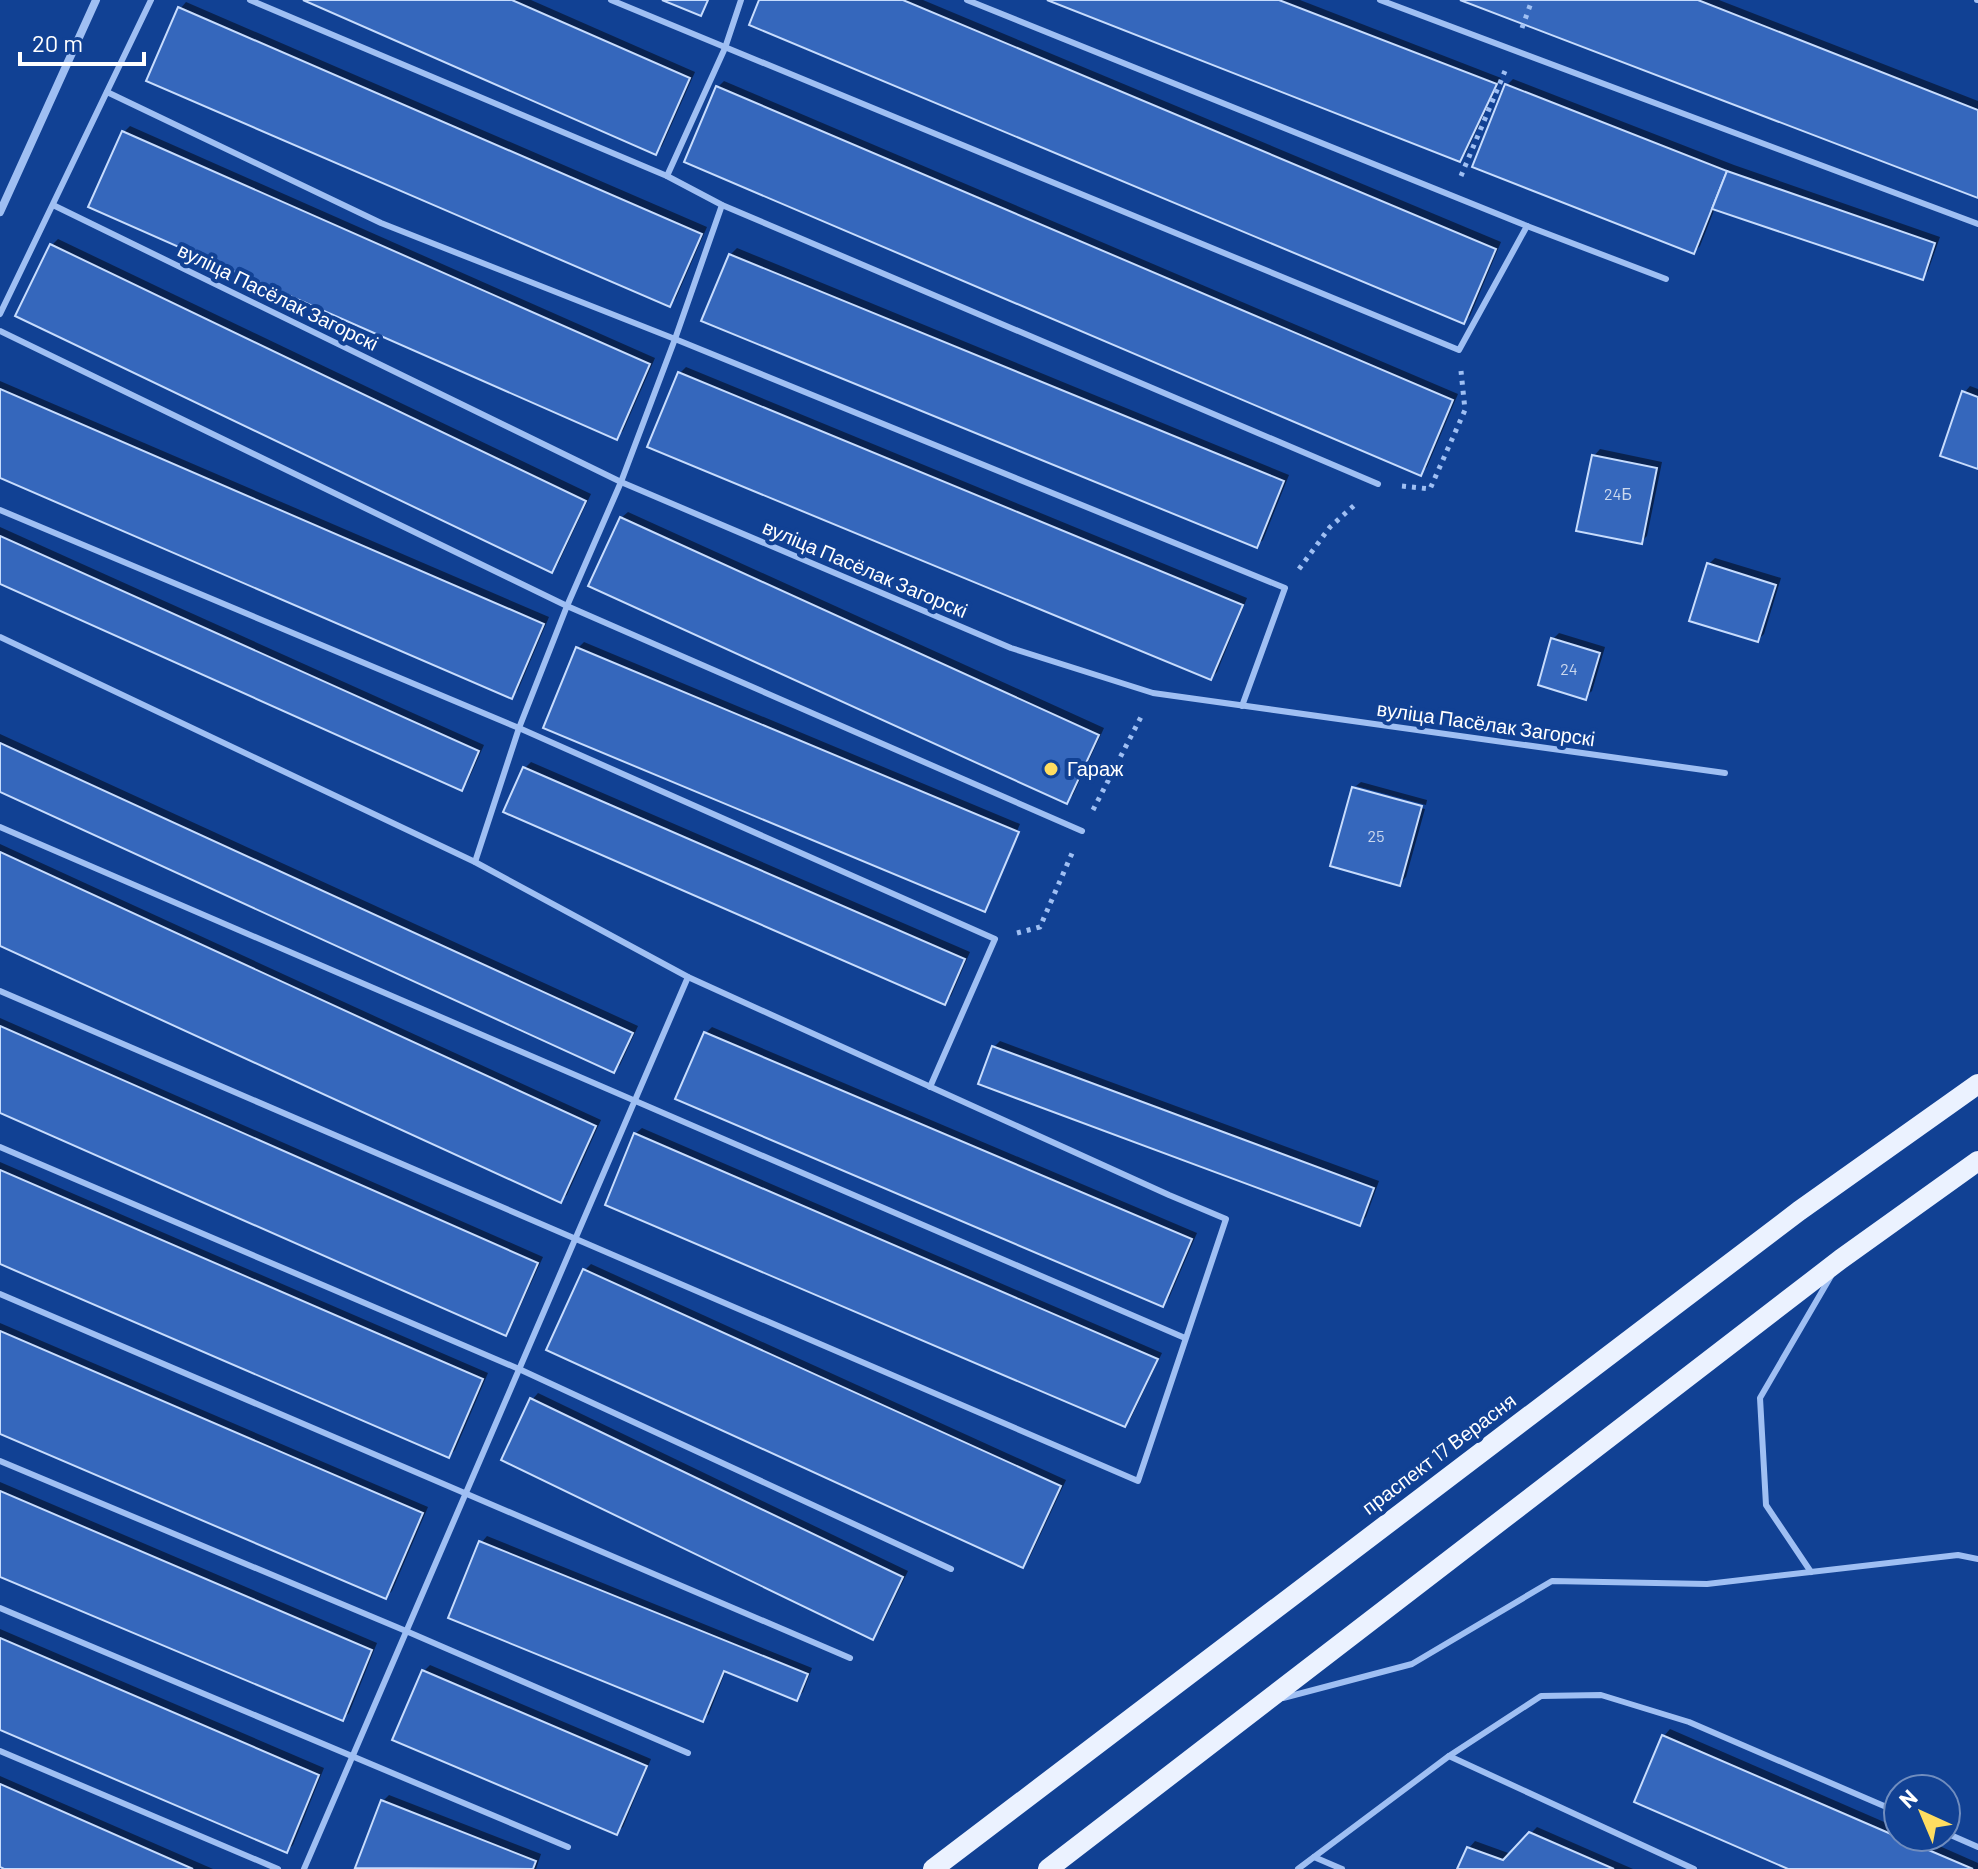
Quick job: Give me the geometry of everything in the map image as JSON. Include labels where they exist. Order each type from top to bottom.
[{"type":"main road","name":"праспект 17 Верасня","points":[[933,1869],[1799,1211],[1978,1084]]},
{"type":"main road","points":[[1048,1869],[1841,1259],[1978,1161]]},
{"type":"street","points":[[0,212],[96,0]]},
{"type":"lane","points":[[0,314],[151,0]]},
{"type":"lane","points":[[250,0],[667,176],[722,205],[1378,484]]},
{"type":"lane","points":[[611,0],[1459,350],[1527,226]]},
{"type":"lane","points":[[667,176],[725,48],[741,0]]},
{"type":"lane","points":[[967,0],[1666,279]]},
{"type":"lane","points":[[1380,0],[1978,224]]},
{"type":"lane","points":[[107,92],[381,223],[675,339],[1285,588],[1242,706]]},
{"type":"lane","name":"вуліца Пасёлак Загорскі","points":[[53,205],[621,482],[1011,648],[1153,693],[1725,773]]},
{"type":"lane","points":[[475,862],[519,728],[621,482],[722,205]]},
{"type":"lane","points":[[0,331],[567,606],[1082,831]]},
{"type":"lane","points":[[0,510],[519,728],[995,939],[930,1087]]},
{"type":"lane","points":[[0,637],[475,862],[688,977],[1226,1219],[1138,1481],[0,991]]},
{"type":"lane","points":[[0,827],[1185,1338]]},
{"type":"lane","points":[[304,1869],[688,977]]},
{"type":"lane","points":[[0,1147],[519,1369],[951,1569]]},
{"type":"lane","points":[[1811,1572],[1766,1505],[1760,1398],[1841,1259]]},
{"type":"lane","points":[[0,1294],[850,1658]]},
{"type":"lane","points":[[0,1461],[688,1753]]},
{"type":"lane","points":[[1262,1704],[1412,1664],[1552,1581],[1707,1584],[1958,1555],[1978,1559]]},
{"type":"lane","points":[[0,1608],[568,1847]]},
{"type":"lane","points":[[1298,1869],[1449,1756],[1541,1696],[1601,1695],[1689,1722],[1882,1805]]},
{"type":"lane","points":[[0,1751],[278,1869]]},
{"type":"lane","points":[[1449,1756],[1694,1869]]},
{"type":"lane","points":[[1314,1857],[1342,1869]]},
{"type":"path","points":[[1452,195],[1532,0]]},
{"type":"building","points":[[303,0],[512,0],[690,78],[656,155]]},
{"type":"building","points":[[662,0],[708,0],[701,16]]},
{"type":"building","points":[[759,0],[903,0],[1496,249],[1464,324],[749,25]]},
{"type":"building","points":[[1047,0],[1279,0],[1497,84],[1460,162]]},
{"type":"building","points":[[1460,0],[1698,0],[1978,110],[1978,198]]},
{"type":"building","points":[[178,7],[702,234],[670,307],[146,81]]},
{"type":"building","points":[[1505,84],[1727,171],[1694,254],[1472,167]]},
{"type":"building","points":[[716,86],[1453,400],[1421,476],[684,162]]},
{"type":"building","points":[[122,131],[650,364],[617,440],[88,207]]},
{"type":"building","points":[[1727,171],[1935,243],[1923,280],[1712,209]]},
{"type":"building","points":[[50,244],[586,501],[552,573],[15,316]]},
{"type":"building","points":[[729,254],[1284,481],[1257,548],[701,321]]},
{"type":"building","points":[[678,372],[1243,605],[1211,680],[647,447]]},
{"type":"building","points":[[0,389],[544,624],[512,699],[0,478]]},
{"type":"building","points":[[1962,391],[1978,397],[1978,469],[1940,456]]},
{"type":"building","points":[[1592,455],[1657,468],[1642,544],[1576,531]]},
{"type":"building","points":[[620,517],[1099,735],[1067,804],[588,586]]},
{"type":"building","points":[[0,536],[479,751],[462,791],[0,584]]},
{"type":"building","points":[[1707,563],[1776,585],[1758,642],[1689,621]]},
{"type":"building","points":[[1551,638],[1600,653],[1586,700],[1538,685]]},
{"type":"building","points":[[576,647],[1019,832],[985,912],[543,728]]},
{"type":"building","points":[[0,743],[633,1033],[614,1073],[0,792]]},
{"type":"building","points":[[523,767],[965,959],[945,1005],[503,812]]},
{"type":"building","points":[[1352,787],[1422,806],[1400,886],[1330,866]]},
{"type":"building","points":[[0,852],[596,1126],[561,1203],[0,946]]},
{"type":"building","points":[[0,1026],[538,1263],[506,1336],[0,1113]]},
{"type":"building","points":[[704,1032],[1192,1239],[1163,1307],[675,1099]]},
{"type":"building","points":[[992,1046],[1374,1188],[1360,1226],[978,1084]]},
{"type":"building","points":[[634,1133],[1158,1359],[1125,1427],[605,1205]]},
{"type":"building","points":[[0,1170],[483,1379],[449,1458],[0,1264]]},
{"type":"building","points":[[583,1269],[1061,1486],[1023,1568],[546,1350]]},
{"type":"building","points":[[0,1331],[423,1513],[386,1599],[0,1434]]},
{"type":"building","points":[[530,1398],[903,1577],[873,1640],[501,1460]]},
{"type":"building","points":[[0,1491],[372,1650],[343,1721],[0,1577]]},
{"type":"building","points":[[479,1541],[808,1674],[797,1701],[724,1671],[703,1722],[448,1618]]},
{"type":"building","points":[[0,1638],[319,1775],[287,1853],[0,1730]]},
{"type":"building","points":[[422,1670],[647,1766],[617,1835],[392,1740]]},
{"type":"building","points":[[1662,1735],[1882,1830],[1882,1853],[1936,1853],[1973,1869],[1788,1869],[1634,1802]]},
{"type":"building","points":[[0,1784],[193,1869],[4,1869],[0,1867]]},
{"type":"building","points":[[381,1800],[536,1861],[533,1869],[355,1868]]},
{"type":"building","points":[[1529,1832],[1614,1869],[1457,1869],[1467,1847],[1503,1860]]},
{"type":"place","name":"Гараж","points":[[1051,769]]}]
